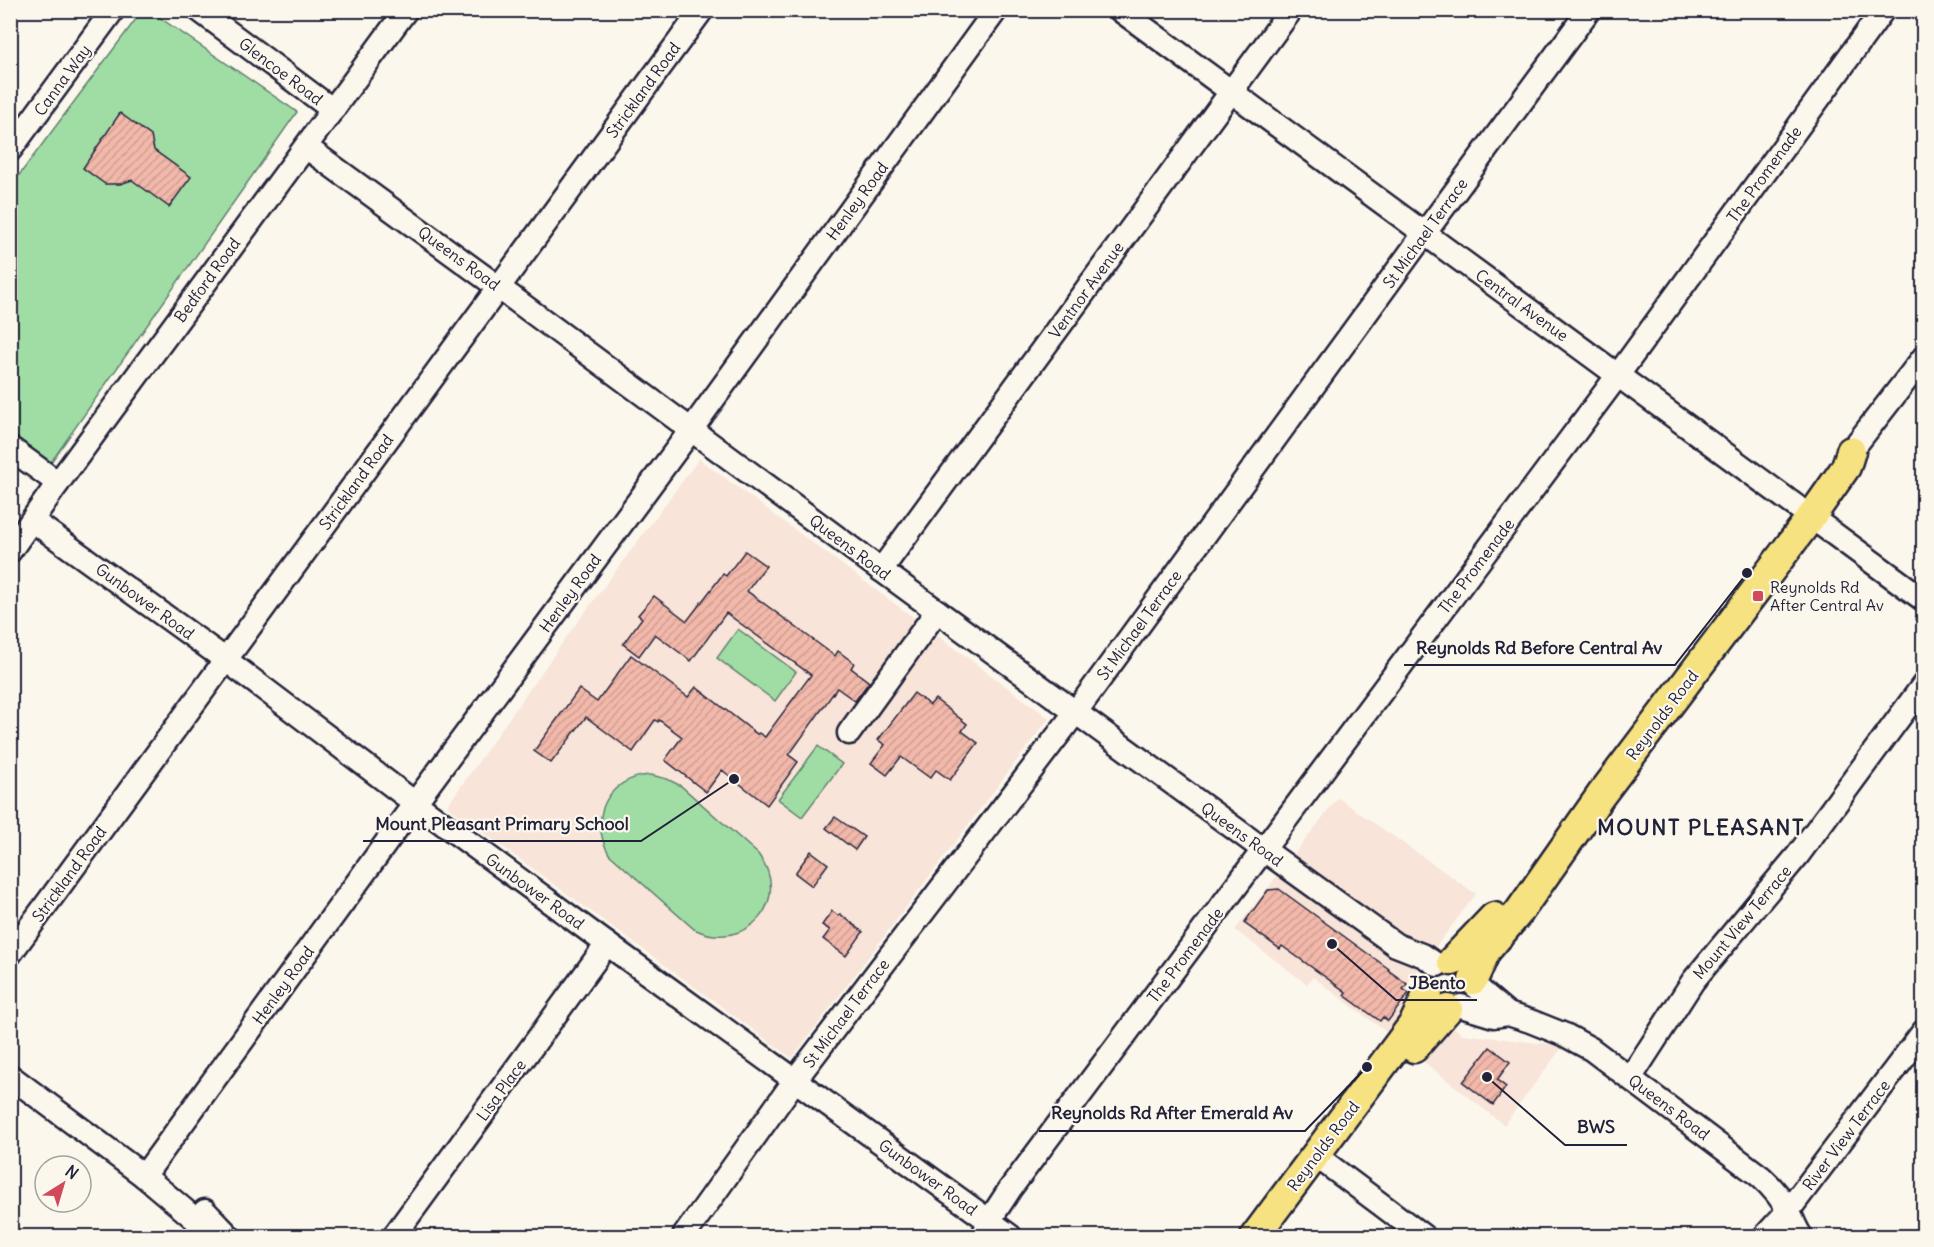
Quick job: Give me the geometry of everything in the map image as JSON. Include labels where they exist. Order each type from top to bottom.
[{"type":"main road","name":"Reynolds Road","points":[[1271,1236],[1291,1199],[1414,1023],[1450,985],[1487,925],[1513,906],[1596,791],[1806,513],[1838,460],[1851,451]]},
{"type":"main road","name":"Reynolds Road","points":[[1255,1236],[1291,1199]]},
{"type":"street","name":"Canna Way","points":[[10,150],[113,10]]},
{"type":"street","name":"Glencoe Road","points":[[199,10],[333,110]]},
{"type":"street","name":"Bedford Road","points":[[10,551],[406,10]]},
{"type":"street","name":"Strickland Road","points":[[10,954],[702,10]]},
{"type":"street","name":"Henley Road","points":[[144,1176],[692,430],[996,10]]},
{"type":"street","name":"Central Avenue","points":[[1120,10],[1923,600]]},
{"type":"street","name":"Ventnor Avenue","points":[[881,570],[1291,10]]},
{"type":"street","name":"St Michael Terrace","points":[[684,1236],[795,1080],[1075,713],[1589,10]]},
{"type":"street","name":"The Promenade","points":[[986,1229],[1010,1189],[1618,375],[1883,10]]},
{"type":"street","name":"Queens Road","points":[[306,147],[1264,850],[1396,945],[1424,956],[1450,985],[1508,1014],[1565,1035],[1591,1049],[1631,1077],[1776,1191],[1801,1236]]},
{"type":"street","name":"Reynolds Road","points":[[1851,451],[1923,357]]},
{"type":"street","points":[[10,448],[58,483]]},
{"type":"street","name":"Gunbower Road","points":[[33,520],[795,1080],[986,1229],[1010,1236]]},
{"type":"street","points":[[849,733],[937,611]]},
{"type":"street","name":"Mount View Terrace","points":[[1631,1077],[1693,981],[1797,855],[1923,684]]},
{"type":"street","name":"Lisa Place","points":[[394,1236],[607,944]]},
{"type":"street","name":"River View Terrace","points":[[1765,1236],[1788,1211],[1923,1031]]},
{"type":"street","points":[[10,1076],[144,1176],[195,1219],[210,1236]]},
{"type":"street","points":[[1320,1159],[1423,1236]]},
{"type":"street","points":[[144,1176],[192,1200],[204,1209],[229,1236]]},
{"type":"shaded area","points":[[699,459],[1049,718],[792,1058],[447,806],[568,635]]},
{"type":"shaded area","points":[[1338,798],[1476,894],[1407,984],[1409,993],[1462,1034],[1563,1046],[1504,1125],[1313,977],[1307,984],[1235,930]]},
{"type":"green space","points":[[142,11],[150,11],[297,112],[49,465],[11,437],[11,186]]},
{"type":"green space","points":[[738,629],[796,672],[775,701],[717,658]]},
{"type":"green space","points":[[818,746],[842,764],[802,817],[778,799]]},
{"type":"green space","points":[[651,775],[681,786],[758,854],[768,871],[770,889],[767,905],[759,918],[747,928],[731,934],[713,935],[694,929],[609,854],[601,827],[601,814],[606,802],[613,791],[623,783],[636,777]]},
{"type":"building","points":[[120,113],[151,136],[154,150],[191,177],[169,207],[132,180],[120,184],[105,184],[83,168]]},
{"type":"building","points":[[745,551],[766,566],[747,591],[835,656],[838,651],[854,663],[851,668],[869,682],[855,701],[837,688],[789,755],[798,762],[767,805],[722,770],[706,792],[665,760],[682,737],[659,720],[658,722],[655,720],[633,752],[586,717],[551,763],[534,751],[579,689],[597,702],[631,655],[688,697],[696,687],[757,734],[765,737],[811,675],[726,613],[691,661],[655,634],[639,656],[623,644],[642,618],[638,615],[654,596],[687,621],[723,574],[726,576]]},
{"type":"building","points":[[914,693],[930,705],[935,699],[967,724],[962,731],[978,743],[950,780],[936,770],[930,778],[901,757],[887,775],[871,763],[885,745],[878,740]]},
{"type":"building","points":[[835,817],[864,837],[855,850],[826,828]]},
{"type":"building","points":[[811,851],[828,864],[812,886],[795,873]]},
{"type":"building","points":[[1279,889],[1407,984],[1403,989],[1409,993],[1388,1021],[1383,1017],[1380,1021],[1344,995],[1346,992],[1282,946],[1280,949],[1244,923],[1268,890]]},
{"type":"building","points":[[832,911],[839,916],[840,914],[863,932],[846,956],[823,939],[830,930],[822,925]]},
{"type":"building","points":[[1490,1047],[1510,1062],[1497,1080],[1506,1087],[1493,1105],[1463,1082]]},
{"type":"place","name":"Reynolds Rd Before Central Av","points":[[1747,573]]},
{"type":"place","name":"Reynolds Rd After Central Av","points":[[1758,596]]},
{"type":"place","name":"Mount Pleasant Primary School","points":[[734,779]]},
{"type":"place","name":"JBento","points":[[1332,944]]},
{"type":"place","name":"Reynolds Rd After Emerald Av","points":[[1367,1067]]},
{"type":"place","name":"BWS","points":[[1487,1077]]},
{"type":"district","name":"MOUNT PLEASANT","points":[[1701,827]]}]
